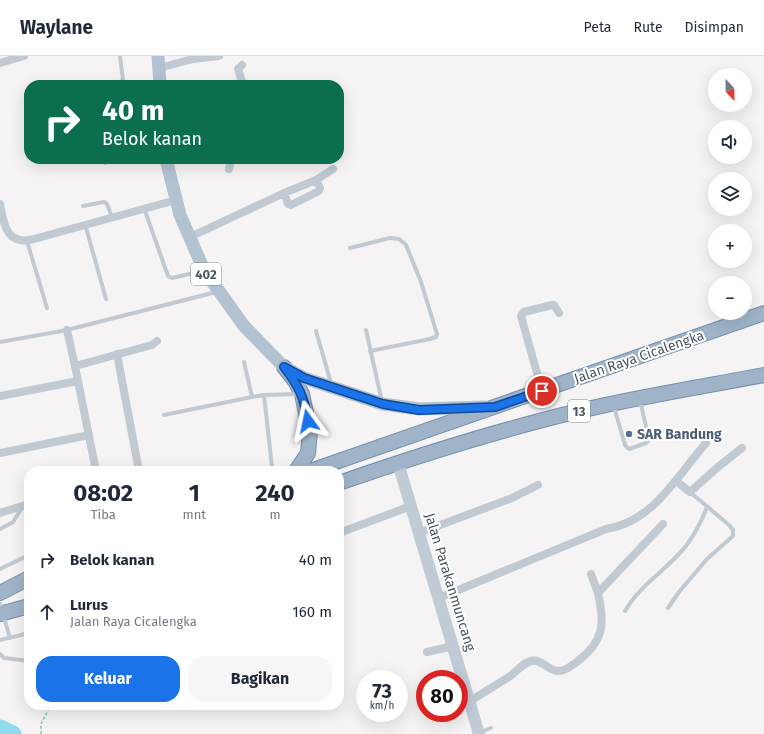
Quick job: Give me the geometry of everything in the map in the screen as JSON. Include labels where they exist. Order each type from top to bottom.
[{"type":"highway","name":"Jalan Raya Cicalengka","points":[[324,466],[763,314]]},
{"type":"highway","name":"402","points":[[284,367],[295,381],[302,394],[310,432],[310,448],[300,466]]},
{"type":"highway","name":"13","points":[[344,481],[398,463],[539,421],[613,403],[764,375]]},
{"type":"highway","points":[[0,593],[24,581]]},
{"type":"highway","points":[[1,610],[24,607]]},
{"type":"main road","points":[[159,62],[160,80]]},
{"type":"main road","name":"402","points":[[167,164],[180,215],[204,270],[244,326],[284,367],[304,378],[383,404],[419,410],[495,407]]},
{"type":"main road","name":"Jalan Parakanmuncang","points":[[398,463],[479,734]]},
{"type":"street","points":[[0,63],[24,56]]},
{"type":"street","points":[[159,62],[219,56]]},
{"type":"street","points":[[241,80],[238,69],[242,65]]},
{"type":"street","points":[[228,169],[230,164]]},
{"type":"street","points":[[190,237],[284,193],[316,180],[333,169]]},
{"type":"street","points":[[284,193],[288,204],[291,204],[319,191],[320,188],[316,180]]},
{"type":"street","points":[[0,204],[6,228],[10,234],[20,240],[27,240],[176,200]]},
{"type":"street","points":[[542,391],[521,316],[524,312],[552,305],[554,305],[559,313]]},
{"type":"street","points":[[67,330],[95,466]]},
{"type":"street","points":[[75,366],[152,345],[157,341]]},
{"type":"street","points":[[117,354],[138,466]]},
{"type":"street","points":[[0,396],[78,381]]},
{"type":"street","points":[[0,453],[89,435]]},
{"type":"street","points":[[439,598],[606,530],[618,528],[627,524],[664,496],[706,443]]},
{"type":"street","points":[[676,481],[690,492],[742,448]]},
{"type":"street","points":[[419,533],[512,498],[538,485]]},
{"type":"street","points":[[0,513],[24,506]]},
{"type":"street","points":[[344,531],[411,506]]},
{"type":"street","points":[[598,593],[663,524]]},
{"type":"street","points":[[470,701],[509,676],[526,663],[533,660],[538,661],[554,671],[561,672],[588,653],[598,637],[603,622],[598,593],[591,574]]},
{"type":"street","points":[[426,652],[453,646]]},
{"type":"lane","points":[[120,56],[123,80]]},
{"type":"lane","points":[[83,206],[104,202],[107,204],[112,217]]},
{"type":"lane","points":[[144,208],[168,276],[172,278],[204,270]]},
{"type":"lane","points":[[85,224],[106,299]]},
{"type":"lane","points":[[350,248],[390,238],[404,242],[421,282],[437,334],[436,337],[430,339],[370,351]]},
{"type":"lane","points":[[27,240],[47,308]]},
{"type":"lane","points":[[0,342],[67,330],[219,292]]},
{"type":"lane","points":[[366,330],[383,404]]},
{"type":"lane","points":[[316,331],[332,388]]},
{"type":"lane","points":[[244,362],[252,397]]},
{"type":"lane","points":[[164,415],[264,395],[302,394]]},
{"type":"lane","points":[[264,395],[272,466]]},
{"type":"lane","points":[[613,403],[625,445],[629,449],[646,443],[648,440],[640,398]]},
{"type":"lane","points":[[668,608],[679,592],[707,559],[733,536],[733,530],[729,525],[690,492]]},
{"type":"lane","points":[[625,612],[641,588],[679,554],[693,538],[708,507]]},
{"type":"lane","points":[[0,529],[13,522],[24,508]]},
{"type":"lane","points":[[0,569],[24,557]]},
{"type":"lane","points":[[1,610],[10,638]]},
{"type":"lane","points":[[0,640],[24,634]]},
{"type":"lane","points":[[0,654],[4,658],[24,660]]},
{"type":"lane","points":[[479,734],[491,728]]},
{"type":"path","points":[[41,734],[41,724],[48,710]]},
{"type":"waterway","points":[[0,728],[13,734]]},
{"type":"place","name":"SAR Bandung","points":[[629,434]]},
{"type":"route","points":[[308,421],[302,394],[295,381],[284,367],[304,378],[383,404],[419,410],[495,407],[542,391]]}]
